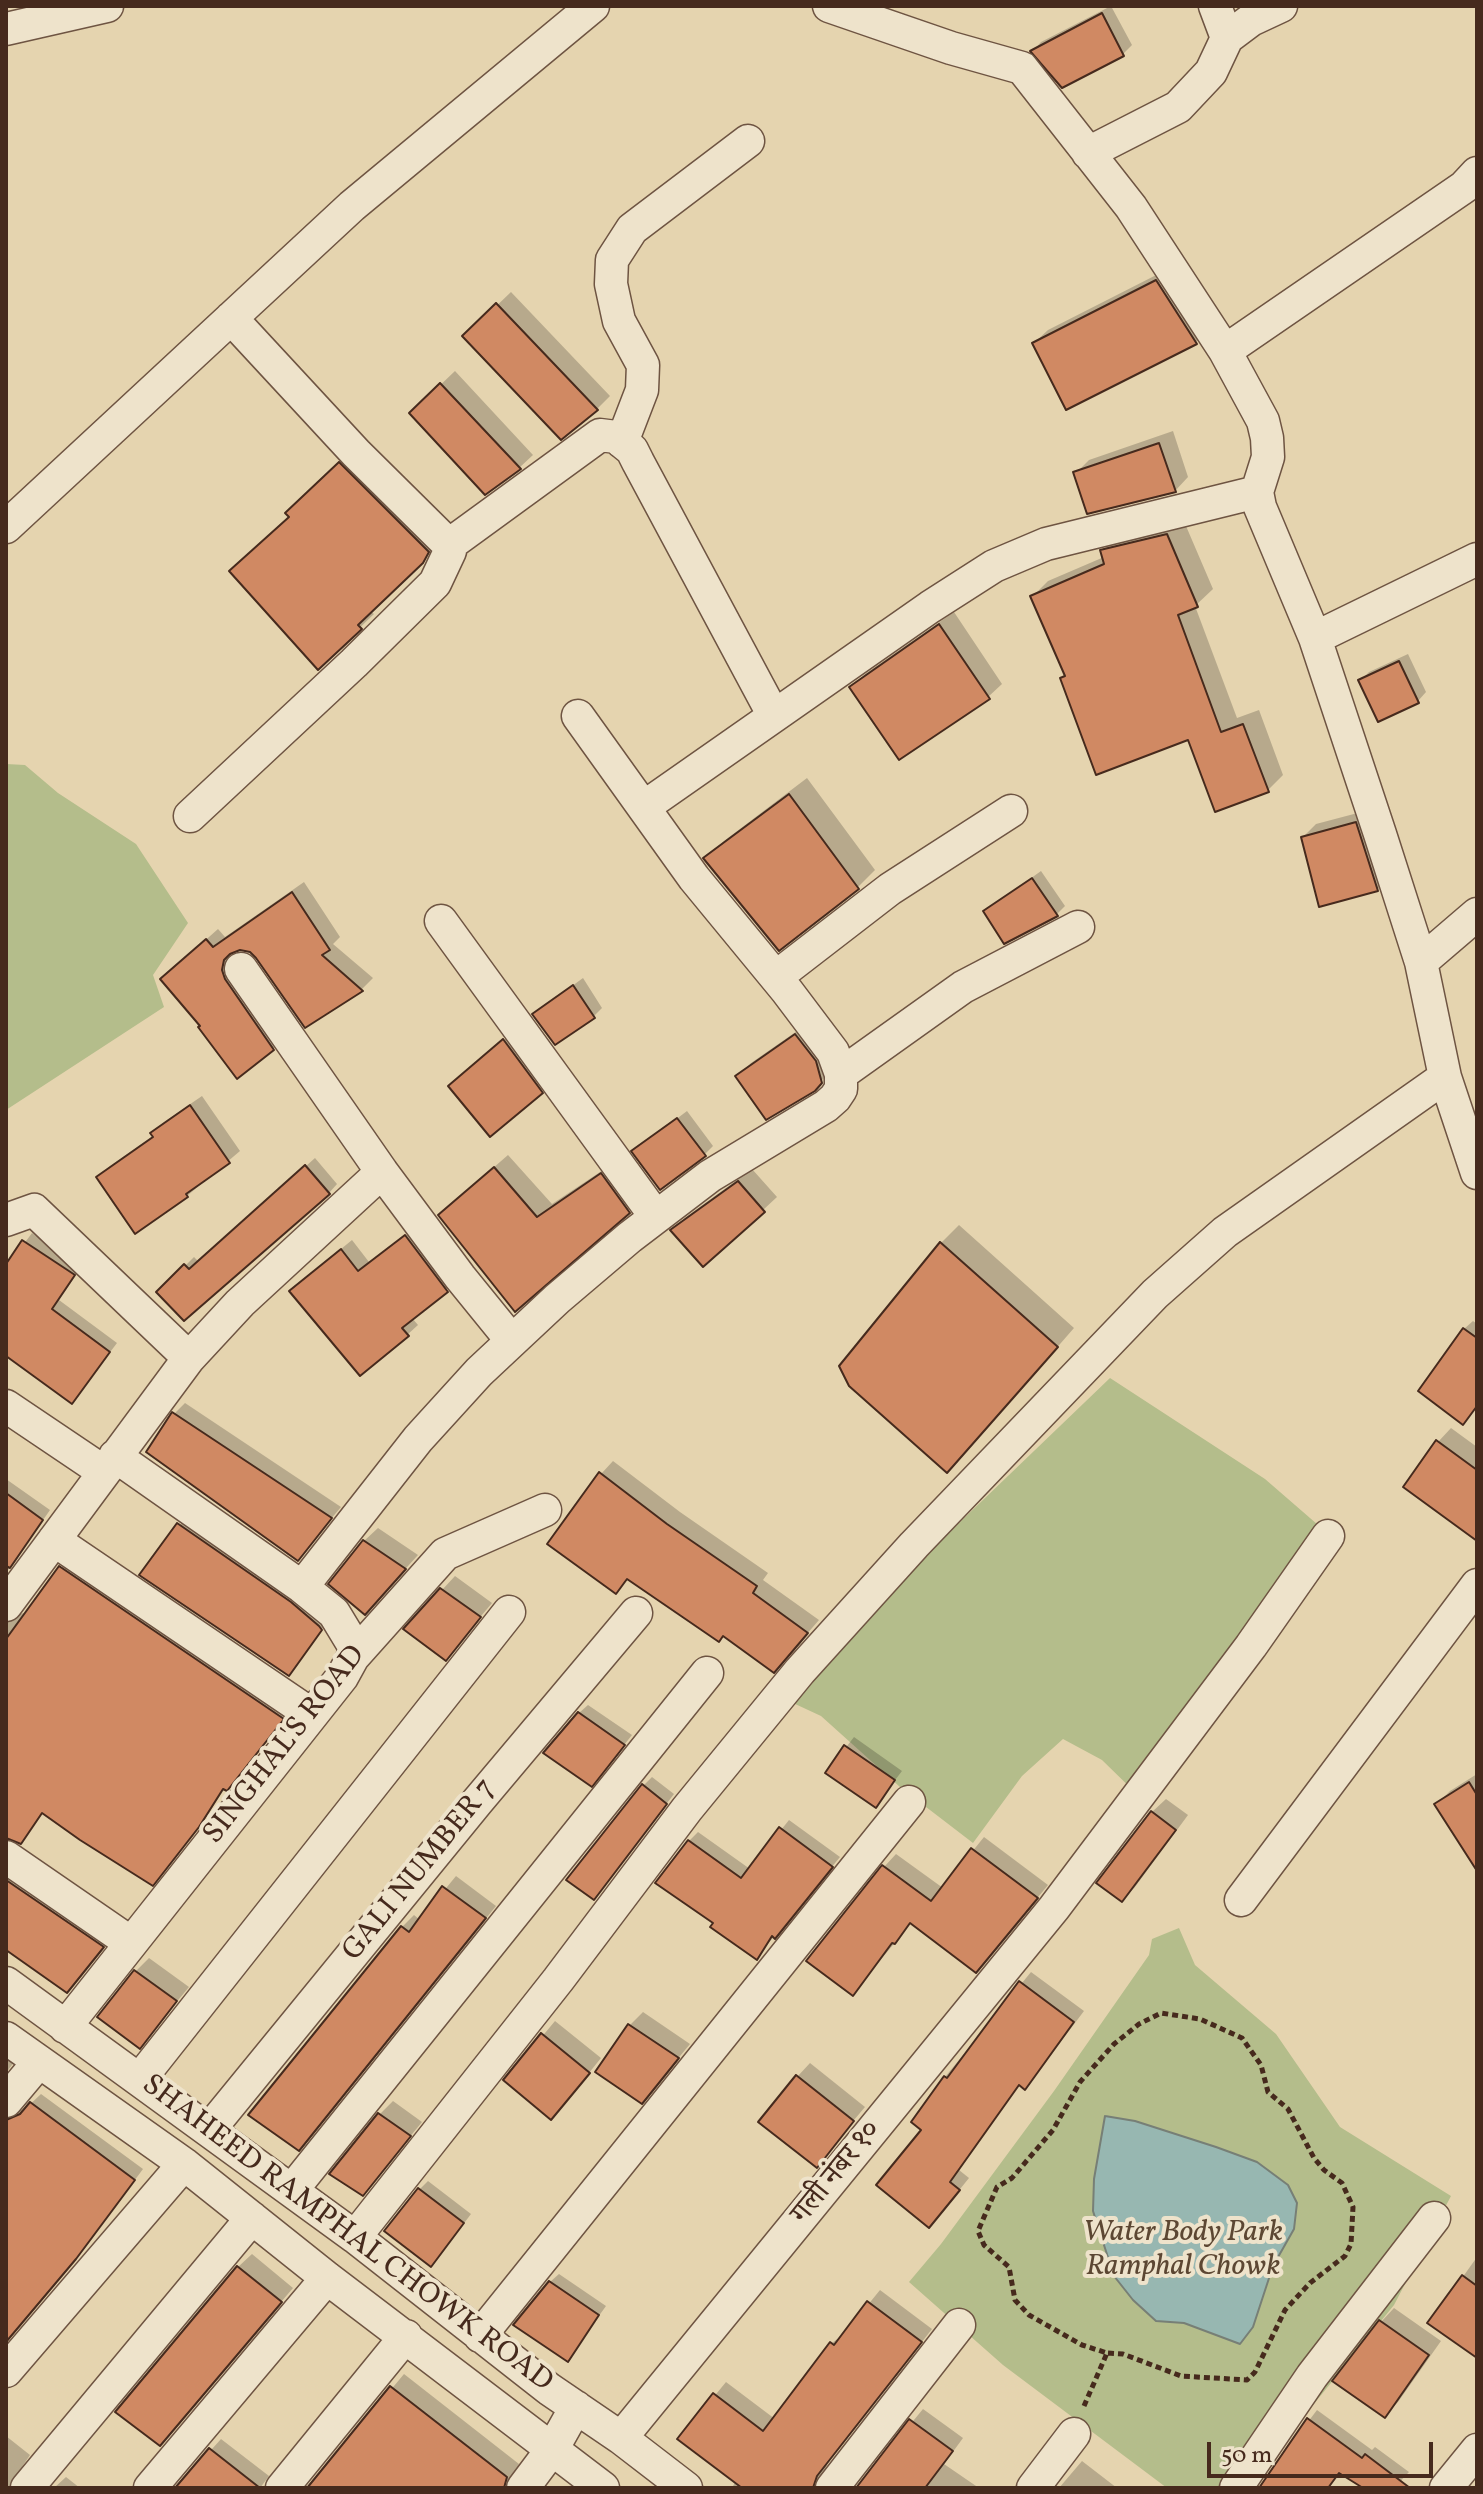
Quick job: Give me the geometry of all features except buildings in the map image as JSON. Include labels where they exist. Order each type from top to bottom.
[{"type":"street","points":[[6,29],[107,6]]},
{"type":"street","points":[[6,527],[352,206],[593,6]]},
{"type":"street","points":[[829,6],[951,48],[1022,68],[1131,207],[1225,351],[1263,421],[1268,457],[1257,492],[1267,525],[1315,638],[1421,962],[1445,1077],[1477,1173]]},
{"type":"street","points":[[1215,6],[1227,38]]},
{"type":"street","points":[[1088,153],[1178,107],[1211,72],[1227,38],[1251,20],[1281,6]]},
{"type":"street","points":[[622,442],[642,390],[643,365],[619,321],[611,284],[612,260],[632,229],[748,141]]},
{"type":"street","points":[[1225,351],[1473,186]]},
{"type":"street","points":[[190,816],[435,583],[450,551],[449,545],[356,453],[231,318]]},
{"type":"street","points":[[449,545],[600,435],[611,435],[632,450],[774,716]]},
{"type":"street","points":[[644,807],[930,607],[994,566],[1046,544],[1257,492]]},
{"type":"street","points":[[1315,638],[1477,559]]},
{"type":"street","points":[[302,1587],[418,1439],[479,1372],[557,1299],[710,1176],[826,1106],[841,1089],[841,1074],[833,1052],[694,878],[578,716]]},
{"type":"street","points":[[776,977],[890,889],[1011,811]]},
{"type":"street","points":[[1421,962],[1477,914]]},
{"type":"street","points":[[441,921],[656,1217]]},
{"type":"street","points":[[841,1074],[963,987],[1078,927]]},
{"type":"street","points":[[241,969],[382,1172],[512,1341]]},
{"type":"street","points":[[355,2237],[558,1980],[687,1809],[800,1671],[914,1545],[1155,1294],[1225,1232],[1445,1077]]},
{"type":"street","points":[[10,1593],[54,1540],[189,1358],[240,1303],[382,1172]]},
{"type":"street","points":[[6,1220],[34,1210],[189,1358]]},
{"type":"street","points":[[6,1406],[110,1464],[302,1587],[340,1620],[354,1646],[353,1657]]},
{"type":"street","name":"SINGHAL'S ROAD","points":[[65,2027],[342,1677],[353,1657],[445,1554],[545,1510]]},
{"type":"street","name":"गली नंबर १०","points":[[621,2438],[1054,1908],[1251,1646],[1328,1536]]},
{"type":"street","points":[[54,1540],[312,1715]]},
{"type":"street","points":[[1241,1900],[1477,1585]]},
{"type":"street","points":[[140,2079],[509,1612]]},
{"type":"street","name":"GALI NUMBER 7","points":[[209,2130],[636,1613]]},
{"type":"street","points":[[292,2190],[707,1673]]},
{"type":"street","points":[[480,2336],[909,1802]]},
{"type":"street","points":[[6,1857],[131,1943]]},
{"type":"street","name":"SHAHEED RAMPHAL CHOWK ROAD","points":[[6,1983],[292,2190],[480,2336],[686,2488]]},
{"type":"street","name":"SHAHEED RAMPHAL CHOWK ROAD","points":[[6,2038],[184,2164],[327,2278],[603,2488]]},
{"type":"street","points":[[6,2101],[38,2063]]},
{"type":"street","points":[[6,2371],[184,2164]]},
{"type":"street","points":[[27,2488],[252,2218]]},
{"type":"street","points":[[1236,2488],[1312,2376],[1434,2218]]},
{"type":"street","points":[[150,2488],[327,2278]]},
{"type":"street","points":[[832,2488],[959,2325]]},
{"type":"street","points":[[282,2488],[406,2336]]},
{"type":"street","points":[[523,2488],[553,2448],[576,2407]]},
{"type":"street","points":[[1033,2488],[1076,2426]]},
{"type":"street","points":[[1446,2488],[1477,2450]]},
{"type":"path","points":[[1161,2013],[1200,2019],[1242,2038],[1261,2065],[1268,2092],[1288,2109],[1314,2158],[1342,2183],[1353,2207],[1351,2244],[1345,2256],[1310,2283],[1285,2310],[1255,2372],[1247,2380],[1181,2376],[1123,2354],[1107,2353],[1082,2345],[1029,2315],[1015,2300],[1009,2267],[984,2245],[978,2231],[997,2187],[1012,2178],[1053,2130],[1080,2082],[1114,2044],[1139,2024],[1161,2013]]},
{"type":"path","points":[[1076,2426],[1107,2353]]},
{"type":"green space","points":[[6,764],[25,765],[58,793],[136,844],[188,923],[153,975],[164,1007],[6,1110]]},
{"type":"green space","points":[[1110,1378],[1265,1479],[1325,1531],[1144,1801],[1102,1760],[1063,1739],[1022,1776],[973,1843],[900,1787],[821,1716],[793,1703],[908,1572]]},
{"type":"green space","name":"Water Body Park Ramphal Chowk","points":[[1179,1928],[1195,1965],[1276,2034],[1340,2127],[1451,2196],[1394,2305],[1246,2488],[1167,2488],[1003,2365],[909,2282],[941,2244],[1054,2091],[1149,1955],[1152,1939]]},
{"type":"water","points":[[1105,2116],[1135,2121],[1257,2162],[1288,2185],[1297,2203],[1294,2229],[1273,2266],[1253,2327],[1240,2344],[1184,2323],[1156,2321],[1133,2300],[1114,2276],[1093,2211],[1094,2179]]}]
